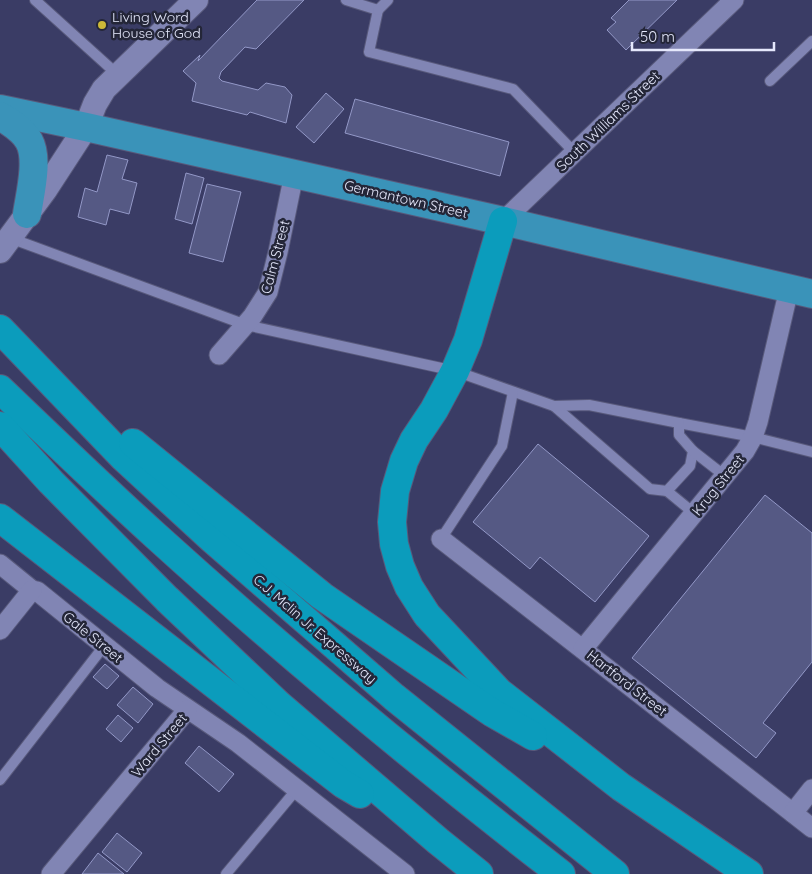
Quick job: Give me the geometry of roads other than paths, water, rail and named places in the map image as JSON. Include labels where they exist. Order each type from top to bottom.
[{"type":"highway","points":[[503,221],[468,340],[455,371],[434,410],[414,440],[404,461],[395,491],[392,522],[394,544],[400,566],[409,587],[427,615],[500,692],[621,787],[749,874]]},
{"type":"highway","points":[[0,329],[33,364],[322,596],[491,712],[621,787]]},
{"type":"highway","name":"C.J. Mclin Jr. Expressway","points":[[33,364],[124,458],[212,539],[394,697],[614,874]]},
{"type":"highway","points":[[0,389],[157,537],[295,659],[470,804],[561,874]]},
{"type":"highway","points":[[0,426],[51,482],[167,599],[279,705],[479,874]]},
{"type":"highway","points":[[0,518],[343,784],[438,841]]},
{"type":"main road","name":"Germantown Street","points":[[0,109],[503,221],[801,291]]},
{"type":"main road","points":[[0,116],[14,124],[29,141],[34,162],[27,214]]},
{"type":"street","points":[[5,244],[45,190],[86,127],[95,104],[104,89],[196,0]]},
{"type":"street","name":"South Williams Street","points":[[503,221],[734,0]]},
{"type":"street","name":"Calm Street","points":[[219,355],[246,324],[268,292],[294,174]]},
{"type":"street","name":"Krug Street","points":[[583,649],[745,451],[753,437],[801,291]]},
{"type":"street","name":"Hartford Street","points":[[441,539],[812,828]]},
{"type":"street","name":"Gale Street","points":[[0,564],[187,710]]},
{"type":"street","points":[[0,630],[32,590]]},
{"type":"street","name":"Ward Street","points":[[51,874],[187,710],[238,743],[292,785]]},
{"type":"street","points":[[292,785],[403,873]]},
{"type":"street","points":[[793,813],[812,789]]},
{"type":"lane","points":[[35,0],[118,75]]},
{"type":"lane","points":[[346,0],[378,10]]},
{"type":"lane","points":[[388,0],[378,10],[369,52],[513,89],[575,153]]},
{"type":"lane","points":[[770,81],[812,41]]},
{"type":"lane","points":[[5,244],[246,324],[455,371],[554,406],[590,405],[753,437],[812,452]]},
{"type":"lane","points":[[441,539],[502,446],[513,392]]},
{"type":"lane","points":[[554,406],[650,488],[668,491],[695,514]]},
{"type":"lane","points":[[679,423],[679,435],[693,451],[725,476]]},
{"type":"lane","points":[[668,491],[690,466],[693,451]]},
{"type":"lane","points":[[0,780],[104,646]]},
{"type":"lane","points":[[226,874],[292,785]]},
{"type":"place","name":"Living Word House of God","points":[[102,25]]}]
